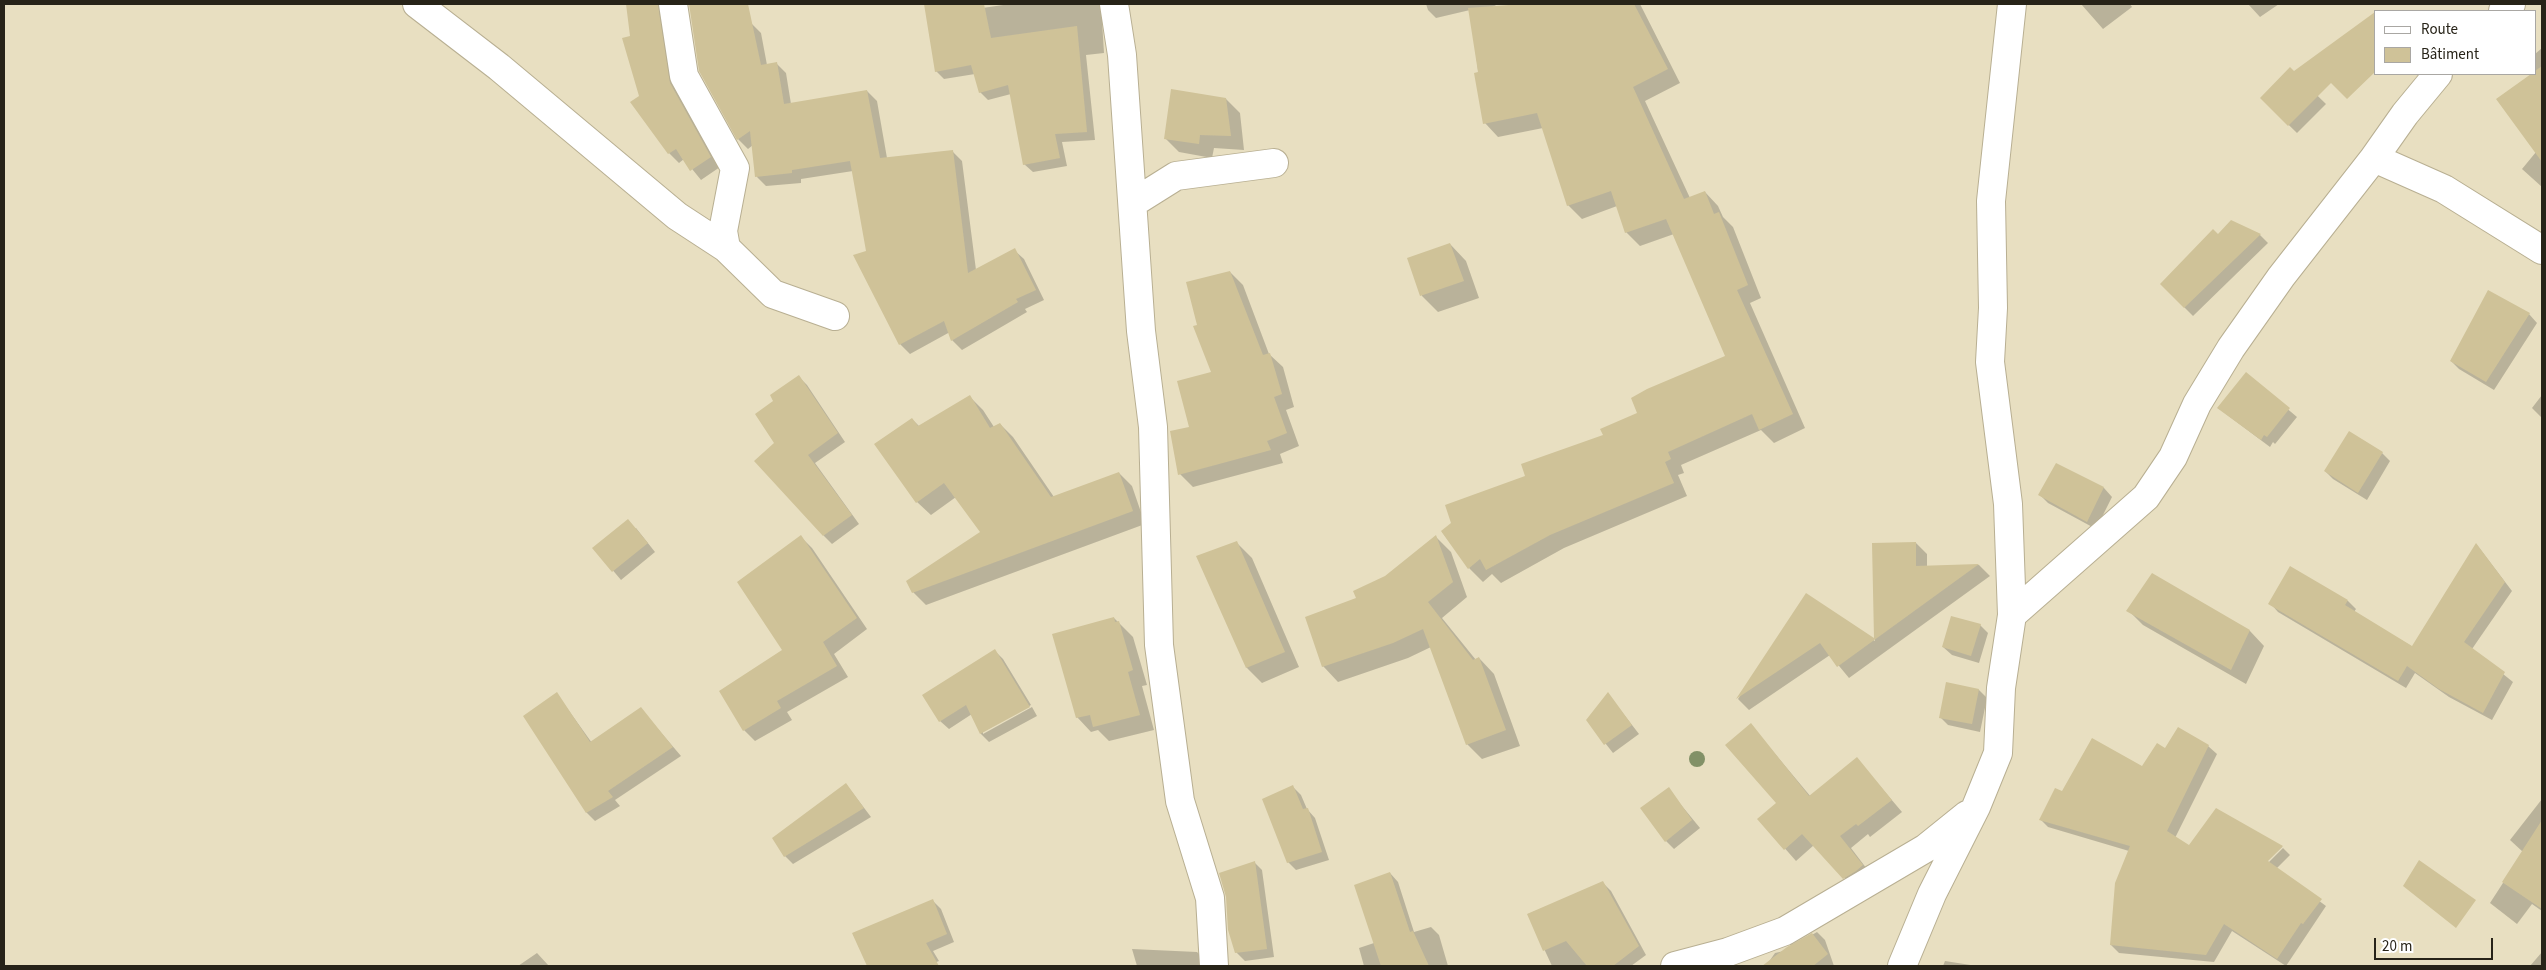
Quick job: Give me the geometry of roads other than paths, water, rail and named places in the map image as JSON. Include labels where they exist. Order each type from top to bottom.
[{"type":"street","points":[[417,4],[499,67],[677,216],[726,248],[773,294],[834,316]]},
{"type":"street","points":[[673,4],[684,76],[735,168],[723,231],[726,248]]},
{"type":"street","points":[[1114,4],[1122,55],[1141,331],[1152,427],[1159,645],[1180,801],[1210,898],[1214,966]]},
{"type":"street","points":[[1902,966],[1932,894],[1976,808],[1998,753],[2001,688],[2012,615],[2008,504],[1990,362],[1993,308],[1991,201],[2012,4]]},
{"type":"street","points":[[2012,615],[2146,497],[2173,457],[2197,404],[2231,348],[2281,277],[2374,158],[2405,114],[2437,75]]},
{"type":"street","points":[[2374,158],[2444,188],[2542,250]]},
{"type":"street","points":[[1133,203],[1176,176],[1274,163]]},
{"type":"street","points":[[1675,966],[1728,952],[1785,931],[1926,848],[1976,808]]}]
